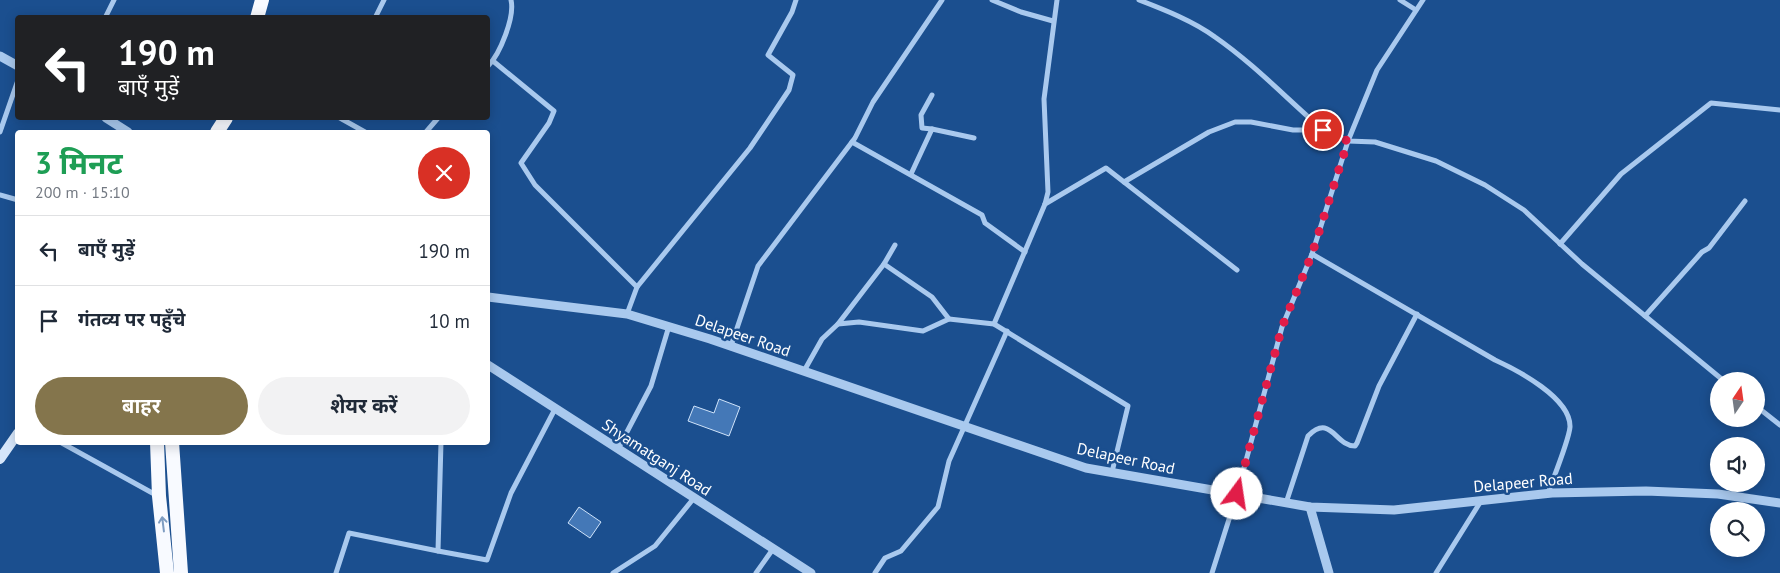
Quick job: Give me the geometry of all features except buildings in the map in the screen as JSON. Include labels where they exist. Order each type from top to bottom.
[{"type":"highway","points":[[258,15],[262,0]]},
{"type":"highway","points":[[157,445],[159,496],[167,573]]},
{"type":"highway","points":[[172,445],[181,573]]},
{"type":"main road","points":[[0,459],[15,437]]},
{"type":"street","points":[[106,15],[114,0]]},
{"type":"street","points":[[376,15],[384,0]]},
{"type":"street","points":[[490,64],[506,34],[512,5],[511,0]]},
{"type":"street","points":[[627,314],[637,287],[750,148],[789,90],[793,75],[768,55],[792,12],[796,0]]},
{"type":"street","points":[[731,346],[758,266],[852,142],[873,102],[942,0]]},
{"type":"street","points":[[992,0],[1021,12],[1054,21]]},
{"type":"street","points":[[994,324],[1045,204],[1048,192],[1044,99],[1057,0]]},
{"type":"street","points":[[1139,0],[1166,11],[1214,36],[1251,64],[1323,130],[1348,141],[1375,142],[1444,165],[1485,185],[1524,210],[1560,244],[1713,372]]},
{"type":"street","points":[[1400,0],[1416,10]]},
{"type":"street","points":[[1212,573],[1237,494],[1282,327],[1312,254],[1348,141],[1377,70],[1423,0]]},
{"type":"street","points":[[0,56],[15,64]]},
{"type":"street","points":[[493,61],[554,111],[549,124],[521,163],[534,185],[637,287]]},
{"type":"street","points":[[0,132],[15,89]]},
{"type":"street","points":[[932,95],[921,115],[922,128],[974,138]]},
{"type":"street","points":[[1560,244],[1621,174],[1710,103],[1780,110]]},
{"type":"street","points":[[109,120],[125,130]]},
{"type":"street","points":[[344,120],[361,130]]},
{"type":"street","points":[[428,130],[436,120]]},
{"type":"street","points":[[1124,182],[1209,132],[1235,122],[1251,122],[1293,130],[1323,130]]},
{"type":"street","points":[[911,174],[932,129]]},
{"type":"street","points":[[852,142],[982,215],[985,224],[1025,252]]},
{"type":"street","points":[[1045,204],[1106,168],[1237,270]]},
{"type":"street","points":[[0,195],[15,199]]},
{"type":"street","points":[[1645,316],[1702,252],[1709,248],[1744,201]]},
{"type":"street","points":[[804,371],[822,339],[838,324],[884,264],[895,245]]},
{"type":"street","points":[[1312,254],[1523,374],[1548,392],[1566,411],[1570,427],[1548,493]]},
{"type":"street","points":[[884,264],[932,297],[949,319]]},
{"type":"street","name":"Delapeer Road","points":[[490,297],[627,314],[669,326],[1086,468],[1310,507],[1394,510],[1548,493],[1682,492],[1718,494],[1780,503]]},
{"type":"street","points":[[1286,503],[1308,436],[1315,429],[1322,427],[1331,431],[1349,446],[1355,446],[1379,386],[1417,314]]},
{"type":"street","points":[[838,324],[858,322],[924,331],[949,319],[994,324],[1128,406],[1112,472]]},
{"type":"street","points":[[618,449],[651,386],[669,326]]},
{"type":"street","points":[[875,573],[885,558],[902,551],[938,507],[949,460],[1006,332]]},
{"type":"street","name":"Shyamatganj Road","points":[[490,366],[811,573]]},
{"type":"street","points":[[336,573],[349,532],[487,560],[511,493],[556,409]]},
{"type":"street","points":[[1765,413],[1780,425]]},
{"type":"street","points":[[66,445],[159,496]]},
{"type":"street","points":[[438,551],[441,445]]},
{"type":"street","points":[[613,573],[655,546],[694,498]]},
{"type":"street","points":[[1436,573],[1481,500]]},
{"type":"street","points":[[1310,507],[1329,573]]},
{"type":"street","points":[[756,573],[773,549]]},
{"type":"route","points":[[1237,494],[1282,327],[1298,284],[1312,254],[1348,141],[1323,130]]}]
